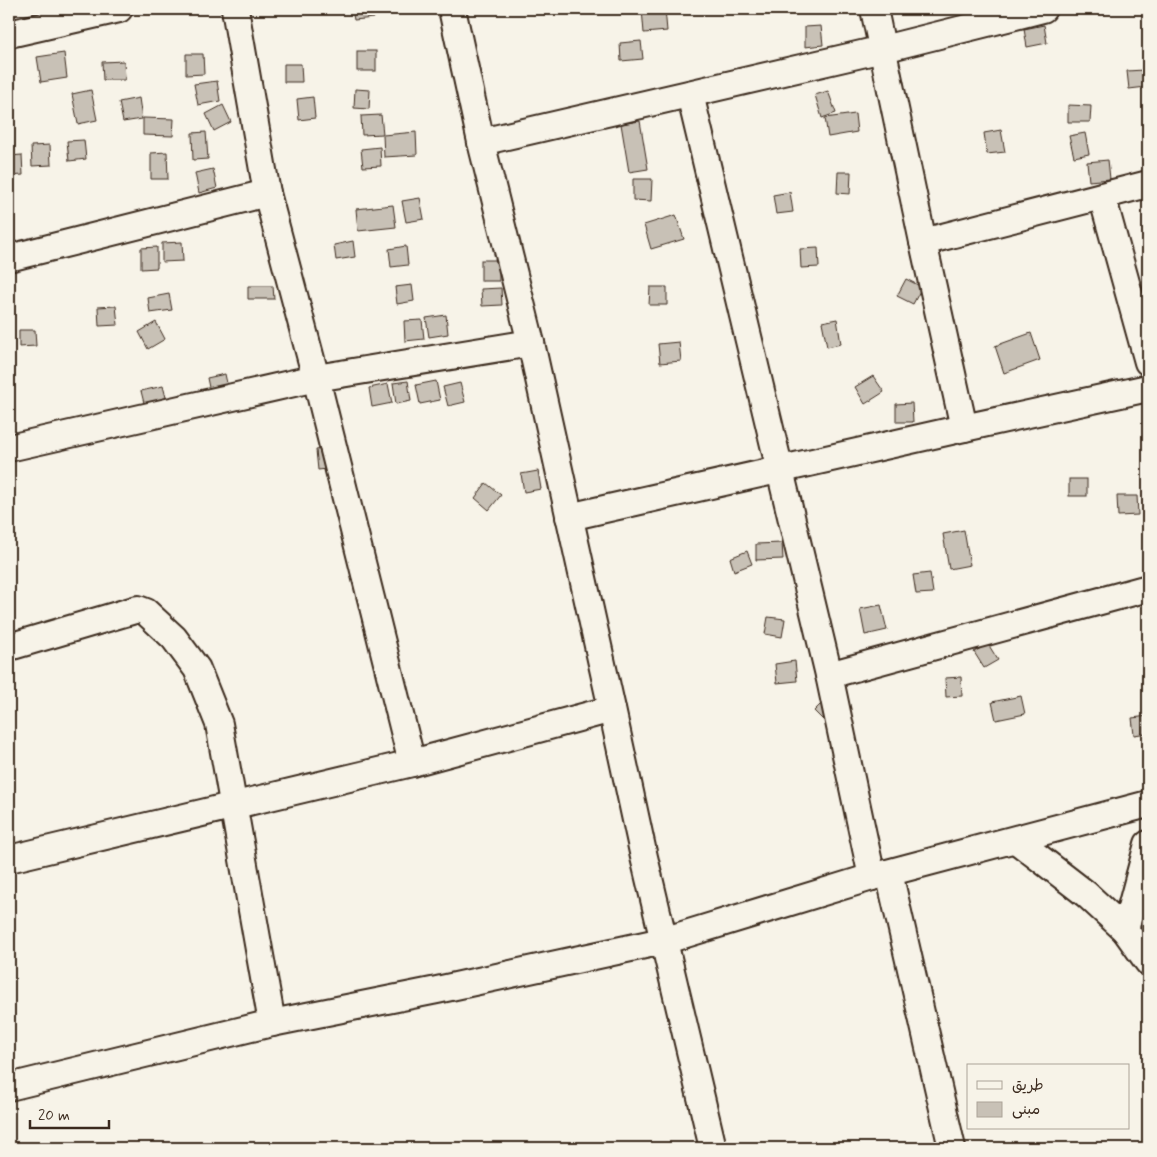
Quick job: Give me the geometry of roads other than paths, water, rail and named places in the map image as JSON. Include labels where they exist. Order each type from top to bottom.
[{"type":"street","points":[[22,24],[119,9]]},
{"type":"street","points":[[234,9],[268,193],[412,763]]},
{"type":"street","points":[[452,9],[481,142],[530,343],[663,941],[713,1148]]},
{"type":"street","points":[[874,9],[964,428]]},
{"type":"street","points":[[481,142],[883,49],[1043,9]]},
{"type":"street","points":[[690,94],[829,676],[952,1148]]},
{"type":"street","points":[[923,242],[1148,184]]},
{"type":"street","points":[[9,258],[268,193]]},
{"type":"street","points":[[1102,196],[1148,362]]},
{"type":"street","points":[[9,448],[316,378],[530,343]]},
{"type":"street","points":[[569,517],[1148,388]]},
{"type":"street","points":[[829,676],[1148,588]]},
{"type":"street","points":[[9,647],[138,608],[146,612],[174,638],[197,669],[219,724],[272,1023]]},
{"type":"street","points":[[9,860],[412,763],[612,709]]},
{"type":"street","points":[[9,1087],[272,1023],[437,990],[663,941],[880,875],[1148,804]]},
{"type":"street","points":[[1016,840],[1086,894],[1125,930],[1148,962]]},
{"type":"street","points":[[1125,930],[1148,844]]}]
